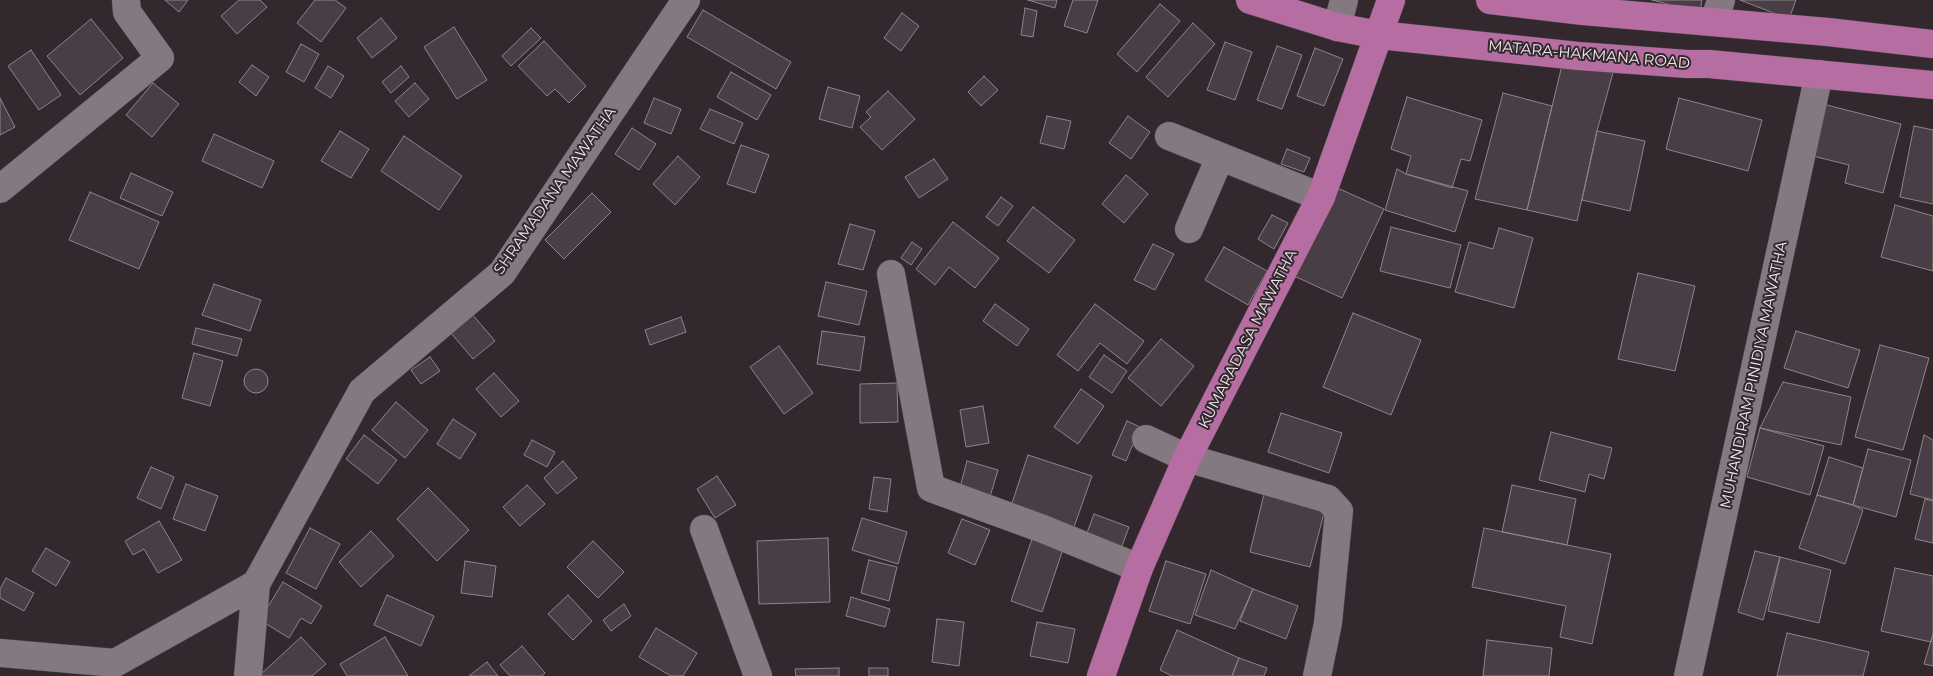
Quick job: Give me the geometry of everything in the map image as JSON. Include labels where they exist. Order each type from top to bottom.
[{"type":"main road","name":"MATARA-HAKMANA ROAD","points":[[1250,0],[1337,27],[1379,35],[1578,56],[1709,64],[1933,85]]},
{"type":"main road","name":"KUMARADASA MAWATHA","points":[[1101,676],[1139,568],[1186,458],[1321,197],[1392,0]]},
{"type":"main road","points":[[1490,0],[1691,21],[1718,11],[1933,44]]},
{"type":"street","points":[[0,189],[160,58],[127,12],[126,0]]},
{"type":"street","name":"SHRAMADANA MAWATHA","points":[[248,676],[256,584],[362,391],[502,273],[686,0]]},
{"type":"street","points":[[1337,27],[1344,0]]},
{"type":"street","name":"MUHANDIRAM PINIDIYA MAWATHA","points":[[1688,676],[1820,74]]},
{"type":"street","points":[[1169,136],[1321,197]]},
{"type":"street","points":[[1189,229],[1220,157]]},
{"type":"street","points":[[891,274],[931,488],[1043,529],[1139,568]]},
{"type":"street","points":[[1146,439],[1186,458],[1328,499],[1339,511],[1328,623],[1317,676]]},
{"type":"street","points":[[704,529],[758,676]]},
{"type":"street","points":[[0,653],[115,663],[256,584]]},
{"type":"building","points":[[165,0],[188,0],[179,12]]},
{"type":"building","points":[[239,0],[260,0],[267,7],[237,34],[221,16]]},
{"type":"building","points":[[315,0],[335,0],[346,8],[321,42],[297,23]]},
{"type":"building","points":[[1028,0],[1057,0],[1055,8]]},
{"type":"building","points":[[1073,0],[1098,0],[1087,33],[1064,26]]},
{"type":"building","points":[[1652,0],[1702,0],[1700,12]]},
{"type":"building","points":[[1740,0],[1796,0],[1789,19]]},
{"type":"building","points":[[1160,4],[1180,21],[1137,72],[1117,54]]},
{"type":"building","points":[[1025,8],[1037,11],[1033,37],[1021,35]]},
{"type":"building","points":[[703,10],[791,62],[776,89],[687,37]]},
{"type":"building","points":[[902,13],[919,26],[901,51],[884,38]]},
{"type":"building","points":[[381,18],[397,38],[372,58],[357,38]]},
{"type":"building","points":[[91,19],[123,58],[80,95],[47,56]]},
{"type":"building","points":[[1193,23],[1215,44],[1168,97],[1146,77]]},
{"type":"building","points":[[454,27],[487,80],[457,99],[424,47]]},
{"type":"building","points":[[531,28],[541,38],[511,66],[502,56]]},
{"type":"building","points":[[544,41],[586,86],[569,103],[555,89],[547,96],[518,66]]},
{"type":"building","points":[[1225,42],[1252,52],[1235,100],[1207,90]]},
{"type":"building","points":[[301,44],[319,54],[304,82],[286,72]]},
{"type":"building","points":[[1277,46],[1302,55],[1282,109],[1257,100]]},
{"type":"building","points":[[1315,48],[1343,59],[1324,106],[1297,96]]},
{"type":"building","points":[[31,50],[61,95],[39,110],[8,66]]},
{"type":"building","points":[[1564,57],[1614,69],[1597,131],[1577,221],[1527,210]]},
{"type":"building","points":[[252,65],[269,77],[256,96],[239,82]]},
{"type":"building","points":[[328,66],[344,76],[331,98],[315,88]]},
{"type":"building","points":[[401,66],[409,77],[391,93],[382,82]]},
{"type":"building","points":[[731,72],[771,95],[757,120],[717,97]]},
{"type":"building","points":[[984,76],[998,90],[981,106],[968,92]]},
{"type":"building","points":[[153,83],[179,104],[152,137],[126,115]]},
{"type":"building","points":[[415,83],[429,99],[409,117],[395,101]]},
{"type":"building","points":[[828,87],[860,96],[852,128],[819,119]]},
{"type":"building","points":[[888,91],[915,119],[882,150],[860,127],[871,117],[866,112]]},
{"type":"building","points":[[1503,93],[1552,106],[1527,210],[1475,199]]},
{"type":"building","points":[[1407,97],[1482,120],[1470,161],[1461,159],[1452,188],[1406,174],[1411,156],[1391,149]]},
{"type":"building","points":[[0,98],[15,127],[0,135]]},
{"type":"building","points":[[654,98],[681,109],[671,134],[644,123]]},
{"type":"building","points":[[1679,98],[1762,120],[1748,171],[1666,149]]},
{"type":"building","points":[[1823,104],[1901,124],[1883,193],[1845,183],[1849,165],[1809,155]]},
{"type":"building","points":[[710,109],[743,123],[734,144],[700,129]]},
{"type":"building","points":[[1047,116],[1071,121],[1064,149],[1040,143]]},
{"type":"building","points":[[1128,116],[1150,132],[1131,159],[1109,143]]},
{"type":"building","points":[[1914,126],[1933,130],[1933,204],[1900,197]]},
{"type":"building","points":[[632,128],[656,144],[639,170],[615,154]]},
{"type":"building","points":[[340,131],[369,149],[351,178],[321,161]]},
{"type":"building","points":[[1597,131],[1645,141],[1630,211],[1582,200]]},
{"type":"building","points":[[214,134],[274,161],[262,188],[202,161]]},
{"type":"building","points":[[404,136],[462,176],[439,210],[381,171]]},
{"type":"building","points":[[741,145],[769,155],[755,193],[727,184]]},
{"type":"building","points":[[1287,149],[1310,158],[1304,172],[1281,164]]},
{"type":"building","points":[[678,156],[700,177],[675,205],[653,184]]},
{"type":"building","points":[[934,159],[948,179],[919,198],[905,177]]},
{"type":"building","points":[[1397,169],[1406,174],[1468,191],[1455,232],[1385,210]]},
{"type":"building","points":[[131,173],[173,192],[162,216],[120,198]]},
{"type":"building","points":[[1126,175],[1148,194],[1124,223],[1102,204]]},
{"type":"building","points":[[1333,186],[1384,209],[1342,298],[1292,275]]},
{"type":"building","points":[[90,192],[159,222],[139,269],[69,240]]},
{"type":"building","points":[[592,193],[611,212],[564,259],[545,240]]},
{"type":"building","points":[[1001,197],[1013,206],[998,226],[986,217]]},
{"type":"building","points":[[1895,205],[1933,216],[1933,271],[1881,257]]},
{"type":"building","points":[[1033,207],[1075,240],[1049,273],[1007,241]]},
{"type":"building","points":[[1272,215],[1288,223],[1274,249],[1258,239]]},
{"type":"building","points":[[953,222],[999,258],[975,288],[949,267],[935,285],[916,269]]},
{"type":"building","points":[[850,224],[875,231],[863,270],[838,264]]},
{"type":"building","points":[[1391,227],[1461,245],[1450,288],[1380,271]]},
{"type":"building","points":[[1499,228],[1533,238],[1514,308],[1455,292],[1469,242],[1493,249]]},
{"type":"building","points":[[912,242],[922,249],[911,265],[901,258]]},
{"type":"building","points":[[1153,244],[1174,254],[1155,290],[1134,280]]},
{"type":"building","points":[[1224,247],[1267,271],[1248,305],[1205,280]]},
{"type":"building","points":[[1638,273],[1695,286],[1675,371],[1618,359]]},
{"type":"building","points":[[826,282],[867,291],[859,325],[818,316]]},
{"type":"building","points":[[214,284],[261,300],[250,331],[202,315]]},
{"type":"building","points":[[995,304],[1029,329],[1017,346],[983,321]]},
{"type":"building","points":[[1095,304],[1144,341],[1127,364],[1100,343],[1078,371],[1057,355]]},
{"type":"building","points":[[1353,313],[1421,340],[1391,415],[1323,387]]},
{"type":"building","points":[[472,314],[495,341],[473,359],[450,332]]},
{"type":"building","points":[[681,317],[686,332],[650,345],[645,330]]},
{"type":"building","points":[[196,328],[242,339],[237,356],[192,344]]},
{"type":"building","points":[[822,331],[865,337],[860,371],[817,364]]},
{"type":"building","points":[[1796,331],[1860,350],[1848,388],[1784,368]]},
{"type":"building","points":[[1161,339],[1194,366],[1161,406],[1128,378]]},
{"type":"building","points":[[1880,345],[1929,358],[1903,450],[1855,437]]},
{"type":"building","points":[[779,346],[813,393],[784,414],[750,367]]},
{"type":"building","points":[[194,353],[223,361],[210,406],[182,398]]},
{"type":"building","points":[[1104,355],[1127,371],[1112,393],[1089,377]]},
{"type":"building","points":[[430,357],[440,371],[421,384],[411,370]]},
{"type":"building","points":[[256,369],[264,373],[268,381],[264,389],[256,393],[248,389],[244,381],[248,373]]},
{"type":"building","points":[[494,373],[519,401],[501,417],[476,389]]},
{"type":"building","points":[[1783,382],[1851,397],[1841,445],[1760,428]]},
{"type":"building","points":[[897,383],[898,422],[860,423],[860,384]]},
{"type":"building","points":[[1081,389],[1104,406],[1078,444],[1054,427]]},
{"type":"building","points":[[396,402],[428,430],[405,458],[372,430]]},
{"type":"building","points":[[983,406],[989,443],[966,447],[960,410]]},
{"type":"building","points":[[1281,413],[1342,433],[1329,473],[1268,452]]},
{"type":"building","points":[[453,419],[476,434],[460,459],[437,444]]},
{"type":"building","points":[[1127,421],[1140,427],[1126,461],[1112,455]]},
{"type":"building","points":[[1760,428],[1824,446],[1810,495],[1747,477]]},
{"type":"building","points":[[1551,432],[1612,448],[1604,479],[1589,474],[1585,492],[1539,480]]},
{"type":"building","points":[[364,435],[397,460],[378,484],[346,459]]},
{"type":"building","points":[[1924,435],[1933,440],[1933,500],[1910,494]]},
{"type":"building","points":[[532,440],[555,452],[547,467],[524,455]]},
{"type":"building","points":[[1868,449],[1911,460],[1896,517],[1853,505]]},
{"type":"building","points":[[1028,455],[1092,476],[1074,527],[1011,506]]},
{"type":"building","points":[[1829,457],[1863,468],[1853,505],[1817,495]]},
{"type":"building","points":[[563,461],[577,478],[557,494],[544,478]]},
{"type":"building","points":[[967,461],[998,470],[989,500],[959,491]]},
{"type":"building","points":[[151,467],[174,477],[161,509],[137,498]]},
{"type":"building","points":[[717,476],[736,505],[715,518],[697,489]]},
{"type":"building","points":[[874,477],[891,479],[887,512],[869,509]]},
{"type":"building","points":[[186,484],[218,496],[205,531],[173,519]]},
{"type":"building","points":[[527,485],[545,504],[520,526],[503,507]]},
{"type":"building","points":[[1512,485],[1576,499],[1567,545],[1502,532]]},
{"type":"building","points":[[428,488],[469,530],[437,561],[397,519]]},
{"type":"building","points":[[1264,494],[1325,509],[1310,567],[1250,552]]},
{"type":"building","points":[[1817,495],[1853,505],[1863,510],[1845,564],[1799,548]]},
{"type":"building","points":[[1925,499],[1933,501],[1933,543],[1915,539]]},
{"type":"building","points":[[1094,514],[1129,527],[1119,554],[1084,541]]},
{"type":"building","points":[[862,518],[907,532],[898,564],[852,550]]},
{"type":"building","points":[[962,519],[990,530],[975,565],[948,553]]},
{"type":"building","points":[[159,521],[182,560],[158,573],[144,549],[133,555],[125,541]]},
{"type":"building","points":[[310,528],[340,544],[316,589],[286,573]]},
{"type":"building","points":[[1484,528],[1611,554],[1592,644],[1560,637],[1566,606],[1472,587]]},
{"type":"building","points":[[371,531],[394,556],[361,587],[339,562]]},
{"type":"building","points":[[1033,536],[1064,546],[1042,612],[1011,601]]},
{"type":"building","points":[[828,538],[830,602],[759,604],[757,541]]},
{"type":"building","points":[[593,541],[624,572],[598,598],[567,567]]},
{"type":"building","points":[[46,548],[70,562],[56,586],[32,571]]},
{"type":"building","points":[[1755,551],[1780,557],[1763,620],[1738,612]]},
{"type":"building","points":[[1780,557],[1831,570],[1819,623],[1768,611]]},
{"type":"building","points":[[869,560],[897,567],[889,601],[861,593]]},
{"type":"building","points":[[465,561],[496,566],[492,597],[461,593]]},
{"type":"building","points":[[1166,561],[1206,574],[1190,624],[1149,611]]},
{"type":"building","points":[[1895,568],[1933,576],[1933,634],[1931,642],[1881,631]]},
{"type":"building","points":[[1211,570],[1253,589],[1235,629],[1195,615]]},
{"type":"building","points":[[6,578],[34,593],[24,611],[0,598],[0,589]]},
{"type":"building","points":[[283,582],[322,606],[311,624],[301,618],[289,638],[260,620]]},
{"type":"building","points":[[1253,589],[1298,606],[1286,639],[1240,621]]},
{"type":"building","points":[[387,595],[434,616],[421,646],[374,625]]},
{"type":"building","points":[[568,595],[592,621],[573,640],[548,614]]},
{"type":"building","points":[[851,597],[890,609],[885,627],[846,616]]},
{"type":"building","points":[[624,604],[631,616],[611,631],[603,620]]},
{"type":"building","points":[[937,619],[964,622],[959,666],[932,662]]},
{"type":"building","points":[[1037,622],[1075,629],[1068,663],[1030,656]]},
{"type":"building","points":[[656,628],[697,653],[683,676],[671,676],[639,657]]},
{"type":"building","points":[[1177,630],[1239,658],[1232,676],[1172,676],[1160,670]]},
{"type":"building","points":[[1787,633],[1869,652],[1863,676],[1777,676]]},
{"type":"building","points":[[1933,634],[1933,666],[1924,664]]},
{"type":"building","points":[[301,637],[326,664],[312,676],[259,676]]},
{"type":"building","points":[[385,637],[408,676],[347,676],[340,664]]},
{"type":"building","points":[[1487,640],[1552,648],[1549,676],[1483,676]]},
{"type":"building","points":[[522,646],[545,673],[542,676],[510,676],[500,665]]},
{"type":"building","points":[[1239,658],[1267,668],[1264,676],[1232,676]]},
{"type":"building","points":[[487,662],[498,676],[469,676]]},
{"type":"building","points":[[839,668],[839,676],[796,676],[795,669]]},
{"type":"building","points":[[869,668],[888,668],[888,676],[869,676]]}]
